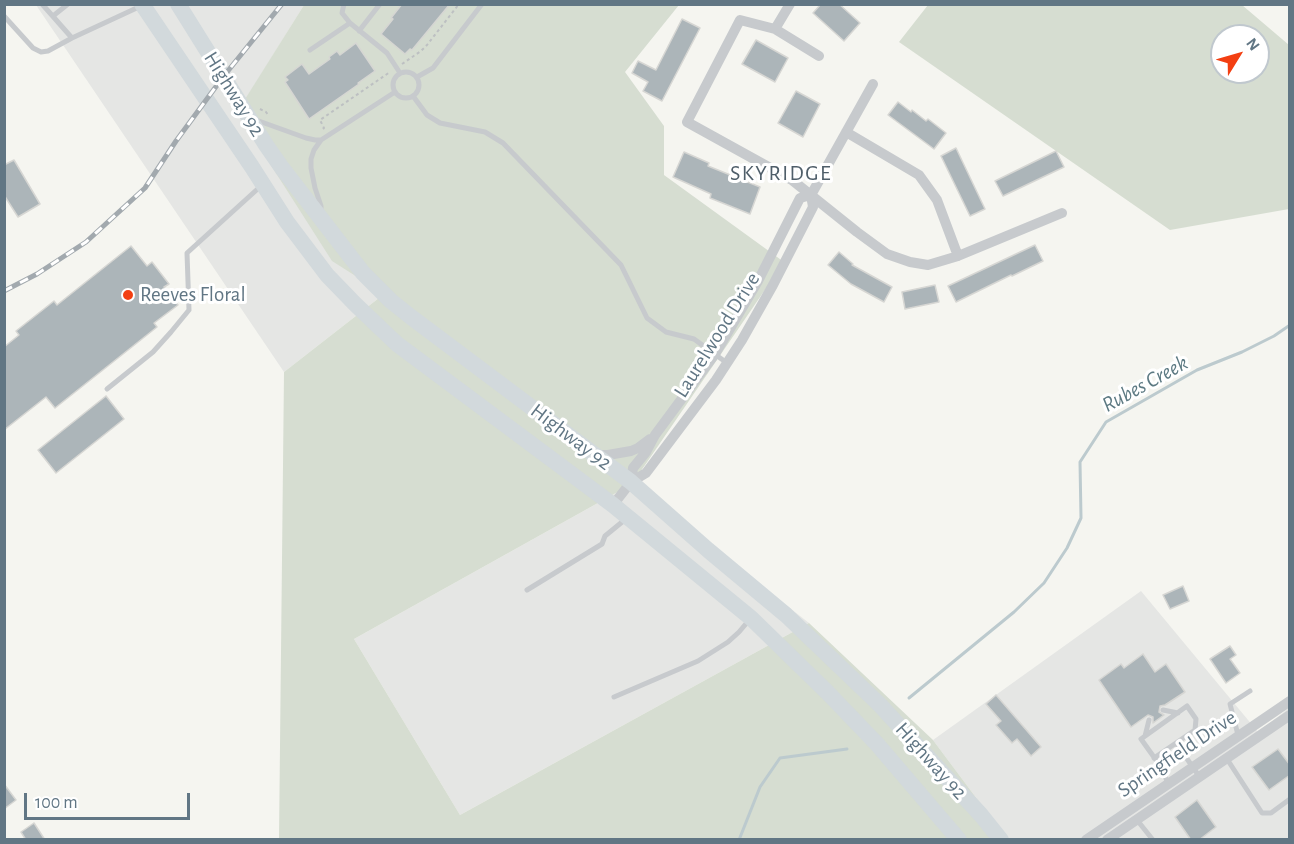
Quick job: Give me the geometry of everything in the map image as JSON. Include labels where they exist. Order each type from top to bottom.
[{"type":"main road","name":"Highway 92","points":[[178,4],[254,113],[282,168],[363,273],[391,301],[631,482],[786,615],[880,705],[1001,840]]},
{"type":"main road","name":"Highway 92","points":[[143,5],[287,222],[327,275],[355,304],[397,344],[628,517],[751,618],[877,744],[958,840]]},
{"type":"main road","points":[[263,184],[282,168]]},
{"type":"street","points":[[775,29],[790,4]]},
{"type":"street","points":[[819,57],[775,29],[740,20],[687,122],[792,180],[887,254],[910,262],[928,265],[958,256],[1062,213]]},
{"type":"street","name":"Laurelwood Drive","points":[[613,506],[631,482],[646,473],[716,380],[757,315],[813,207],[811,195],[873,84]]},
{"type":"street","points":[[846,132],[919,175],[937,200],[958,256]]},
{"type":"street","name":"Laurelwood Drive","points":[[631,482],[633,468],[715,354],[758,281],[800,198],[811,195]]},
{"type":"street","name":"Laurelwood Drive","points":[[595,454],[608,455],[631,451],[655,435]]},
{"type":"street","name":"Springfield Drive","points":[[1107,840],[1199,776],[1238,735],[1290,701]]},
{"type":"street","name":"Springfield Drive","points":[[1086,840],[1192,766],[1223,752],[1290,715]]},
{"type":"lane","points":[[42,4],[72,38]]},
{"type":"lane","points":[[53,16],[68,4]]},
{"type":"lane","points":[[344,4],[342,13],[350,23],[387,53],[398,70],[413,73],[417,77],[419,85],[413,96],[404,98],[395,92],[393,82],[398,70]]},
{"type":"lane","points":[[360,31],[380,4]]},
{"type":"lane","points":[[417,77],[433,68],[482,4]]},
{"type":"lane","points":[[4,16],[33,48],[41,52],[48,51],[143,5]]},
{"type":"lane","points":[[310,50],[350,23]]},
{"type":"lane","points":[[319,215],[321,206],[311,168],[314,150],[321,140],[395,92]]},
{"type":"lane","points":[[413,96],[427,115],[440,123],[485,132],[503,143],[621,265],[647,318],[666,332],[694,339],[727,363]]},
{"type":"lane","points":[[254,113],[306,138],[321,140]]},
{"type":"lane","points":[[107,389],[153,352],[189,310],[187,253],[263,184]]},
{"type":"lane","points":[[527,590],[602,544],[605,536],[628,517]]},
{"type":"lane","points":[[614,697],[698,661],[728,642],[751,618]]},
{"type":"lane","points":[[1238,735],[1230,704],[1250,691]]},
{"type":"lane","points":[[1154,758],[1195,730],[1196,719],[1186,706],[1141,739],[1154,758],[1161,767],[1168,783]]},
{"type":"lane","points":[[1163,710],[1178,712]]},
{"type":"lane","points":[[1145,736],[1149,720]]},
{"type":"lane","points":[[1176,743],[1199,776]]},
{"type":"lane","points":[[1223,752],[1263,813],[1270,813],[1290,800]]},
{"type":"lane","points":[[1130,809],[1153,840]]},
{"type":"path","points":[[318,133],[324,128],[320,120],[398,70],[421,51],[459,4]]},
{"type":"path","points":[[254,113],[266,112],[271,119]]},
{"type":"shaded area","points":[[36,5],[304,5],[238,112],[384,294],[284,372]]},
{"type":"shaded area","points":[[304,5],[679,5],[625,72],[664,126],[664,175],[784,262],[632,484],[354,639],[460,815],[809,623],[933,740],[1007,839],[279,839],[284,372],[384,294],[332,261],[237,112]]},
{"type":"shaded area","points":[[928,5],[1242,5],[1264,24],[1210,24],[1210,84],[1270,84],[1270,29],[1289,45],[1289,209],[1170,230],[899,42]]},
{"type":"shaded area","points":[[632,484],[809,623],[460,815],[354,639]]},
{"type":"shaded area","points":[[1141,591],[1258,732],[1289,708],[1289,839],[1007,839],[933,740]]},
{"type":"building","points":[[402,4],[450,4],[412,50],[410,49],[405,54],[381,34]]},
{"type":"building","points":[[821,4],[839,4],[860,23],[844,41],[813,13]]},
{"type":"building","points":[[682,19],[700,28],[662,101],[643,91],[648,82],[632,73],[638,61],[656,70]]},
{"type":"building","points":[[756,40],[788,58],[775,82],[742,64]]},
{"type":"building","points":[[356,43],[375,71],[309,119],[285,82],[288,80],[285,77],[302,64],[309,74],[337,51],[340,55]]},
{"type":"building","points":[[796,91],[820,104],[803,137],[778,123]]},
{"type":"building","points":[[898,102],[926,121],[928,119],[946,133],[934,149],[888,115]]},
{"type":"building","points":[[956,148],[985,209],[970,216],[941,156]]},
{"type":"building","points":[[1056,151],[1064,167],[1003,196],[995,181]]},
{"type":"building","points":[[684,152],[709,163],[708,166],[760,187],[750,214],[710,198],[711,194],[673,177]]},
{"type":"building","points":[[14,160],[40,204],[18,217],[4,195],[4,165]]},
{"type":"building","points":[[1035,245],[1043,261],[956,302],[948,286]]},
{"type":"building","points":[[131,246],[147,266],[152,262],[169,284],[164,287],[178,305],[154,323],[157,327],[55,408],[46,397],[4,430],[4,347],[19,335],[16,331],[54,301],[57,305]]},
{"type":"building","points":[[839,252],[852,265],[892,287],[884,302],[851,284],[828,265]]},
{"type":"building","points":[[935,285],[939,302],[905,309],[902,292]]},
{"type":"building","points":[[106,396],[124,419],[56,473],[38,450]]},
{"type":"building","points":[[1183,586],[1189,601],[1170,609],[1163,595]]},
{"type":"building","points":[[1230,646],[1236,655],[1230,659],[1240,673],[1226,683],[1210,659]]},
{"type":"building","points":[[1143,654],[1155,672],[1166,664],[1185,692],[1160,706],[1159,712],[1164,715],[1153,723],[1153,717],[1148,715],[1131,727],[1099,680],[1121,664],[1124,668]]},
{"type":"building","points":[[996,695],[1041,747],[1031,756],[1017,739],[1012,743],[996,725],[1001,721],[986,704]]},
{"type":"building","points":[[1278,749],[1290,765],[1290,775],[1269,790],[1252,767]]},
{"type":"building","points":[[4,784],[16,800],[4,809]]},
{"type":"building","points":[[1197,800],[1216,827],[1199,840],[1191,840],[1175,817]]},
{"type":"building","points":[[34,823],[45,840],[26,840],[21,832]]},
{"type":"waterway","name":"Rubes Creek","points":[[909,698],[1014,612],[1044,583],[1067,548],[1081,518],[1080,462],[1106,422],[1197,370],[1242,352],[1290,325]]},
{"type":"waterway","name":"Rubes Creek","points":[[739,840],[760,787],[780,758],[847,749]]},
{"type":"railway","points":[[4,291],[37,274],[86,242],[145,188],[223,77],[282,4]]},
{"type":"place","name":"Reeves Floral","points":[[128,295]]},
{"type":"district","name":"SKYRIDGE","points":[[781,173]]}]
